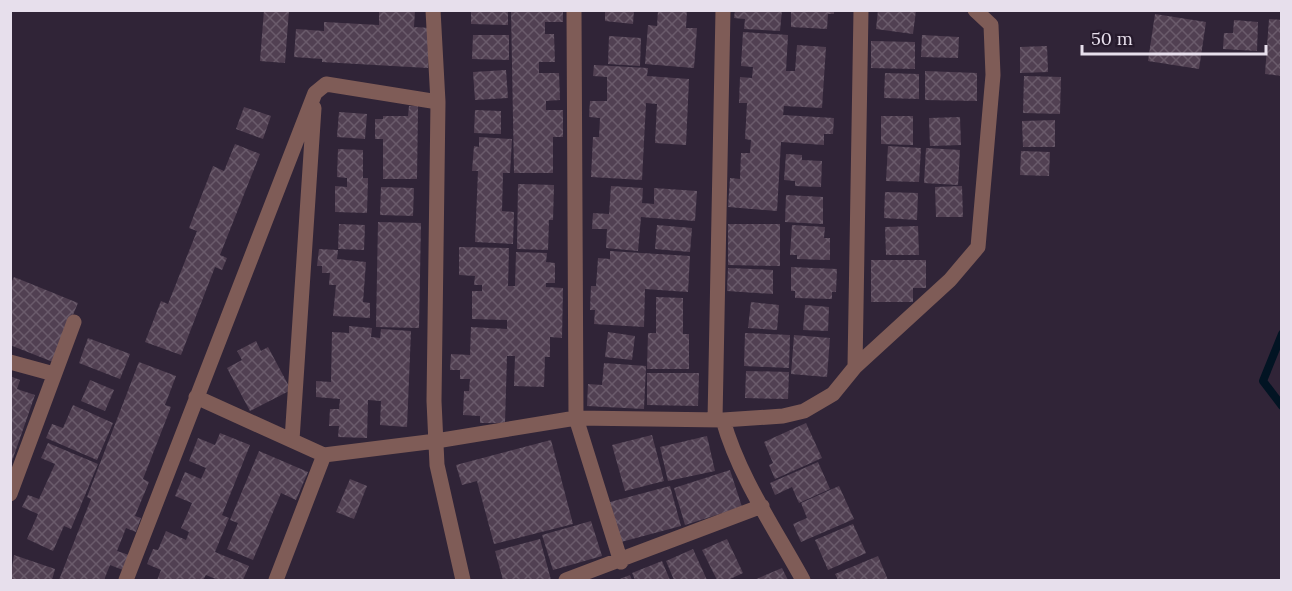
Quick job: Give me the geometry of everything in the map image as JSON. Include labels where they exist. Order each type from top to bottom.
[{"type":"street","points":[[433,10],[438,102],[436,441],[442,491],[463,580]]},
{"type":"street","points":[[574,10],[576,418],[621,562]]},
{"type":"street","points":[[723,10],[719,420],[762,506],[803,580]]},
{"type":"street","points":[[855,367],[861,10]]},
{"type":"street","points":[[196,397],[324,455],[436,441],[576,418],[719,420],[783,416],[804,411],[833,394],[855,367],[950,280],[978,247],[993,53],[991,25],[975,10]]},
{"type":"street","points":[[126,580],[315,93],[326,84],[438,102]]},
{"type":"street","points":[[292,440],[315,93]]},
{"type":"street","points":[[10,494],[74,322]]},
{"type":"street","points":[[10,362],[54,374]]},
{"type":"street","points":[[276,580],[324,455]]},
{"type":"street","points":[[566,580],[621,562],[762,506]]},
{"type":"building","points":[[264,10],[289,10],[285,63],[260,61]]},
{"type":"building","points":[[379,10],[415,10],[414,27],[431,28],[428,68],[322,62],[322,59],[294,57],[296,29],[324,31],[324,22],[379,25]]},
{"type":"building","points":[[471,10],[508,10],[508,25],[471,24]]},
{"type":"building","points":[[511,10],[563,10],[563,22],[545,22],[545,34],[554,34],[555,62],[539,62],[539,73],[559,73],[560,100],[546,101],[546,110],[563,110],[563,137],[553,137],[553,173],[514,173]]},
{"type":"building","points":[[605,10],[634,10],[633,24],[605,21]]},
{"type":"building","points":[[658,10],[687,10],[686,28],[697,28],[694,68],[645,64],[648,25],[657,26]]},
{"type":"building","points":[[735,10],[782,10],[780,31],[744,29],[745,19],[734,18]]},
{"type":"building","points":[[791,10],[834,10],[834,14],[828,14],[827,29],[791,27]]},
{"type":"building","points":[[878,10],[916,10],[913,34],[876,29]]},
{"type":"building","points":[[1155,14],[1206,22],[1199,69],[1148,61]]},
{"type":"building","points":[[1269,19],[1282,20],[1282,76],[1265,74]]},
{"type":"building","points":[[1234,20],[1258,22],[1257,51],[1223,49],[1224,33],[1233,33]]},
{"type":"building","points":[[743,32],[788,35],[786,71],[795,71],[797,45],[826,47],[822,108],[784,106],[783,115],[834,118],[833,134],[824,134],[824,145],[781,142],[777,211],[728,207],[730,178],[740,179],[741,153],[750,153],[751,140],[745,139],[747,103],[739,103],[740,77],[752,78],[753,67],[741,66]]},
{"type":"building","points":[[473,35],[509,35],[509,60],[472,59]]},
{"type":"building","points":[[922,35],[959,37],[958,58],[921,57]]},
{"type":"building","points":[[609,36],[641,38],[640,66],[608,64]]},
{"type":"building","points":[[871,41],[915,42],[915,69],[871,68]]},
{"type":"building","points":[[1047,46],[1048,72],[1020,73],[1020,47]]},
{"type":"building","points":[[594,65],[648,68],[647,76],[689,79],[686,145],[655,143],[657,104],[646,103],[642,180],[591,177],[593,137],[599,137],[600,118],[589,117],[590,101],[607,101],[607,77],[593,76]]},
{"type":"building","points":[[506,70],[508,98],[475,100],[473,72]]},
{"type":"building","points":[[925,71],[977,73],[977,101],[925,100]]},
{"type":"building","points":[[885,73],[919,74],[919,99],[884,98]]},
{"type":"building","points":[[1024,76],[1061,77],[1060,114],[1023,113]]},
{"type":"building","points":[[409,106],[418,106],[417,179],[383,179],[383,139],[375,139],[375,119],[383,119],[383,116],[408,116]]},
{"type":"building","points":[[244,107],[271,116],[263,139],[236,129]]},
{"type":"building","points":[[475,110],[501,111],[501,134],[474,133]]},
{"type":"building","points":[[339,112],[367,114],[365,139],[337,137]]},
{"type":"building","points":[[881,116],[913,116],[913,145],[881,144]]},
{"type":"building","points":[[960,117],[961,145],[930,146],[929,118]]},
{"type":"building","points":[[1055,120],[1055,147],[1023,147],[1022,121]]},
{"type":"building","points":[[479,137],[512,139],[510,173],[503,173],[502,211],[514,212],[513,244],[475,242],[478,171],[472,171],[474,146],[479,147]]},
{"type":"building","points":[[235,144],[260,154],[220,255],[227,258],[222,270],[215,267],[181,355],[145,342],[161,301],[168,304],[197,231],[189,228],[213,166],[224,171]]},
{"type":"building","points":[[888,146],[921,148],[919,182],[886,181]]},
{"type":"building","points":[[926,148],[960,150],[958,185],[924,183]]},
{"type":"building","points":[[338,149],[363,150],[363,178],[368,178],[367,213],[335,212],[335,186],[347,187],[347,178],[337,177]]},
{"type":"building","points":[[1021,151],[1050,152],[1049,176],[1020,175]]},
{"type":"building","points":[[786,154],[802,155],[802,160],[822,161],[821,187],[795,186],[795,181],[784,180]]},
{"type":"building","points":[[518,184],[554,185],[553,220],[549,220],[548,250],[517,249]]},
{"type":"building","points":[[611,186],[643,188],[642,203],[654,204],[654,188],[697,191],[695,221],[641,217],[638,251],[606,248],[607,229],[592,229],[593,213],[609,214]]},
{"type":"building","points":[[962,186],[963,217],[936,217],[935,187]]},
{"type":"building","points":[[381,187],[414,188],[413,216],[380,215]]},
{"type":"building","points":[[885,192],[918,193],[917,220],[884,218]]},
{"type":"building","points":[[786,195],[823,197],[823,224],[785,222]]},
{"type":"building","points":[[378,222],[421,223],[419,328],[376,327]]},
{"type":"building","points":[[339,224],[365,225],[364,250],[338,249]]},
{"type":"building","points":[[728,224],[780,224],[780,266],[728,265]]},
{"type":"building","points":[[657,225],[692,228],[690,252],[655,249]]},
{"type":"building","points":[[792,225],[825,227],[824,238],[830,238],[830,260],[797,259],[797,255],[790,255]]},
{"type":"building","points":[[918,226],[919,255],[886,255],[885,227]]},
{"type":"building","points":[[459,247],[509,248],[508,286],[515,286],[516,252],[547,253],[546,262],[555,263],[555,283],[546,283],[546,287],[563,288],[562,338],[550,337],[550,357],[545,357],[544,387],[514,386],[515,356],[507,356],[505,423],[480,423],[480,416],[463,415],[464,391],[469,391],[470,379],[460,379],[460,370],[450,370],[451,354],[470,355],[471,327],[507,329],[507,320],[472,319],[472,291],[482,291],[482,285],[474,285],[475,276],[459,275]]},
{"type":"building","points":[[319,249],[338,250],[337,259],[366,262],[363,302],[370,303],[370,318],[333,316],[336,285],[329,285],[330,273],[322,273],[322,266],[317,266]]},
{"type":"building","points":[[610,251],[690,256],[688,292],[645,289],[644,327],[594,324],[595,310],[590,310],[591,286],[596,286],[598,258],[610,259]]},
{"type":"building","points":[[871,260],[926,260],[926,288],[913,288],[913,302],[871,302]]},
{"type":"building","points":[[791,267],[837,269],[836,292],[832,292],[832,299],[795,298],[795,291],[791,291]]},
{"type":"building","points":[[728,268],[773,270],[773,294],[727,291]]},
{"type":"building","points":[[14,277],[78,303],[53,362],[10,345],[10,285]]},
{"type":"building","points":[[656,297],[683,298],[683,334],[689,334],[689,369],[647,369],[648,333],[656,333]]},
{"type":"building","points":[[751,302],[779,305],[777,330],[748,328]]},
{"type":"building","points":[[805,305],[829,307],[828,331],[803,330]]},
{"type":"building","points":[[349,326],[372,328],[371,337],[380,338],[381,329],[411,331],[407,427],[380,425],[381,401],[368,400],[367,438],[338,437],[339,426],[329,426],[330,409],[339,409],[340,399],[316,397],[316,381],[331,382],[332,332],[349,333]]},
{"type":"building","points":[[608,332],[635,336],[632,360],[605,357]]},
{"type":"building","points":[[745,333],[790,335],[789,368],[744,366]]},
{"type":"building","points":[[794,335],[830,338],[827,377],[791,374]]},
{"type":"building","points":[[88,338],[130,354],[120,379],[79,363]]},
{"type":"building","points":[[256,341],[261,351],[268,347],[291,390],[250,411],[227,368],[242,360],[237,351]]},
{"type":"building","points":[[139,362],[176,376],[165,405],[171,407],[143,479],[149,482],[135,516],[141,518],[136,532],[126,528],[117,551],[129,555],[123,570],[110,565],[104,580],[59,580],[91,499],[87,497]]},
{"type":"building","points":[[604,363],[646,366],[644,409],[587,406],[588,384],[602,385]]},
{"type":"building","points":[[746,371],[789,372],[788,399],[745,398]]},
{"type":"building","points":[[647,373],[699,373],[698,406],[647,405]]},
{"type":"building","points":[[10,376],[20,380],[17,389],[35,395],[11,464]]},
{"type":"building","points":[[90,380],[114,390],[105,411],[81,401]]},
{"type":"building","points":[[73,405],[113,423],[97,460],[46,438],[52,424],[63,428]]},
{"type":"building","points":[[806,423],[822,458],[775,479],[769,465],[773,463],[764,442]]},
{"type":"building","points":[[220,433],[250,445],[222,515],[229,518],[215,552],[249,566],[243,580],[218,580],[206,575],[203,580],[157,580],[161,570],[147,564],[153,549],[158,550],[166,531],[186,540],[189,532],[181,528],[192,503],[175,496],[185,472],[201,479],[206,468],[189,461],[198,438],[215,445]]},
{"type":"building","points":[[652,435],[664,481],[625,491],[612,445]]},
{"type":"building","points":[[707,436],[715,471],[668,481],[660,447]]},
{"type":"building","points":[[551,440],[573,524],[494,544],[477,481],[462,485],[456,465]]},
{"type":"building","points":[[48,443],[98,464],[71,529],[64,526],[53,551],[27,539],[38,514],[22,507],[28,495],[39,499],[55,464],[41,458]]},
{"type":"building","points":[[259,451],[308,472],[296,500],[281,493],[253,560],[227,549],[238,523],[230,520]]},
{"type":"building","points":[[818,462],[830,489],[799,503],[792,487],[775,495],[770,483]]},
{"type":"building","points":[[730,470],[742,507],[685,525],[674,488]]},
{"type":"building","points":[[350,479],[367,486],[354,519],[336,512]]},
{"type":"building","points":[[670,486],[681,526],[621,542],[610,502]]},
{"type":"building","points":[[839,486],[854,519],[801,542],[793,524],[807,518],[801,503]]},
{"type":"building","points":[[591,521],[602,556],[553,570],[542,535]]},
{"type":"building","points":[[853,524],[866,553],[828,570],[815,540]]},
{"type":"building","points":[[540,539],[551,580],[503,580],[495,551]]},
{"type":"building","points":[[727,539],[743,573],[728,580],[717,580],[702,550]]},
{"type":"building","points":[[693,549],[707,580],[674,580],[666,561]]},
{"type":"building","points":[[14,555],[55,569],[52,580],[10,580]]},
{"type":"building","points":[[878,556],[888,580],[838,580],[835,574]]},
{"type":"building","points":[[662,561],[670,580],[635,580],[632,573]]},
{"type":"building","points":[[782,568],[788,580],[754,580]]},
{"type":"building","points":[[630,575],[632,580],[617,580]]},
{"type":"waterway","points":[[1282,334],[1263,381],[1282,406]]}]
